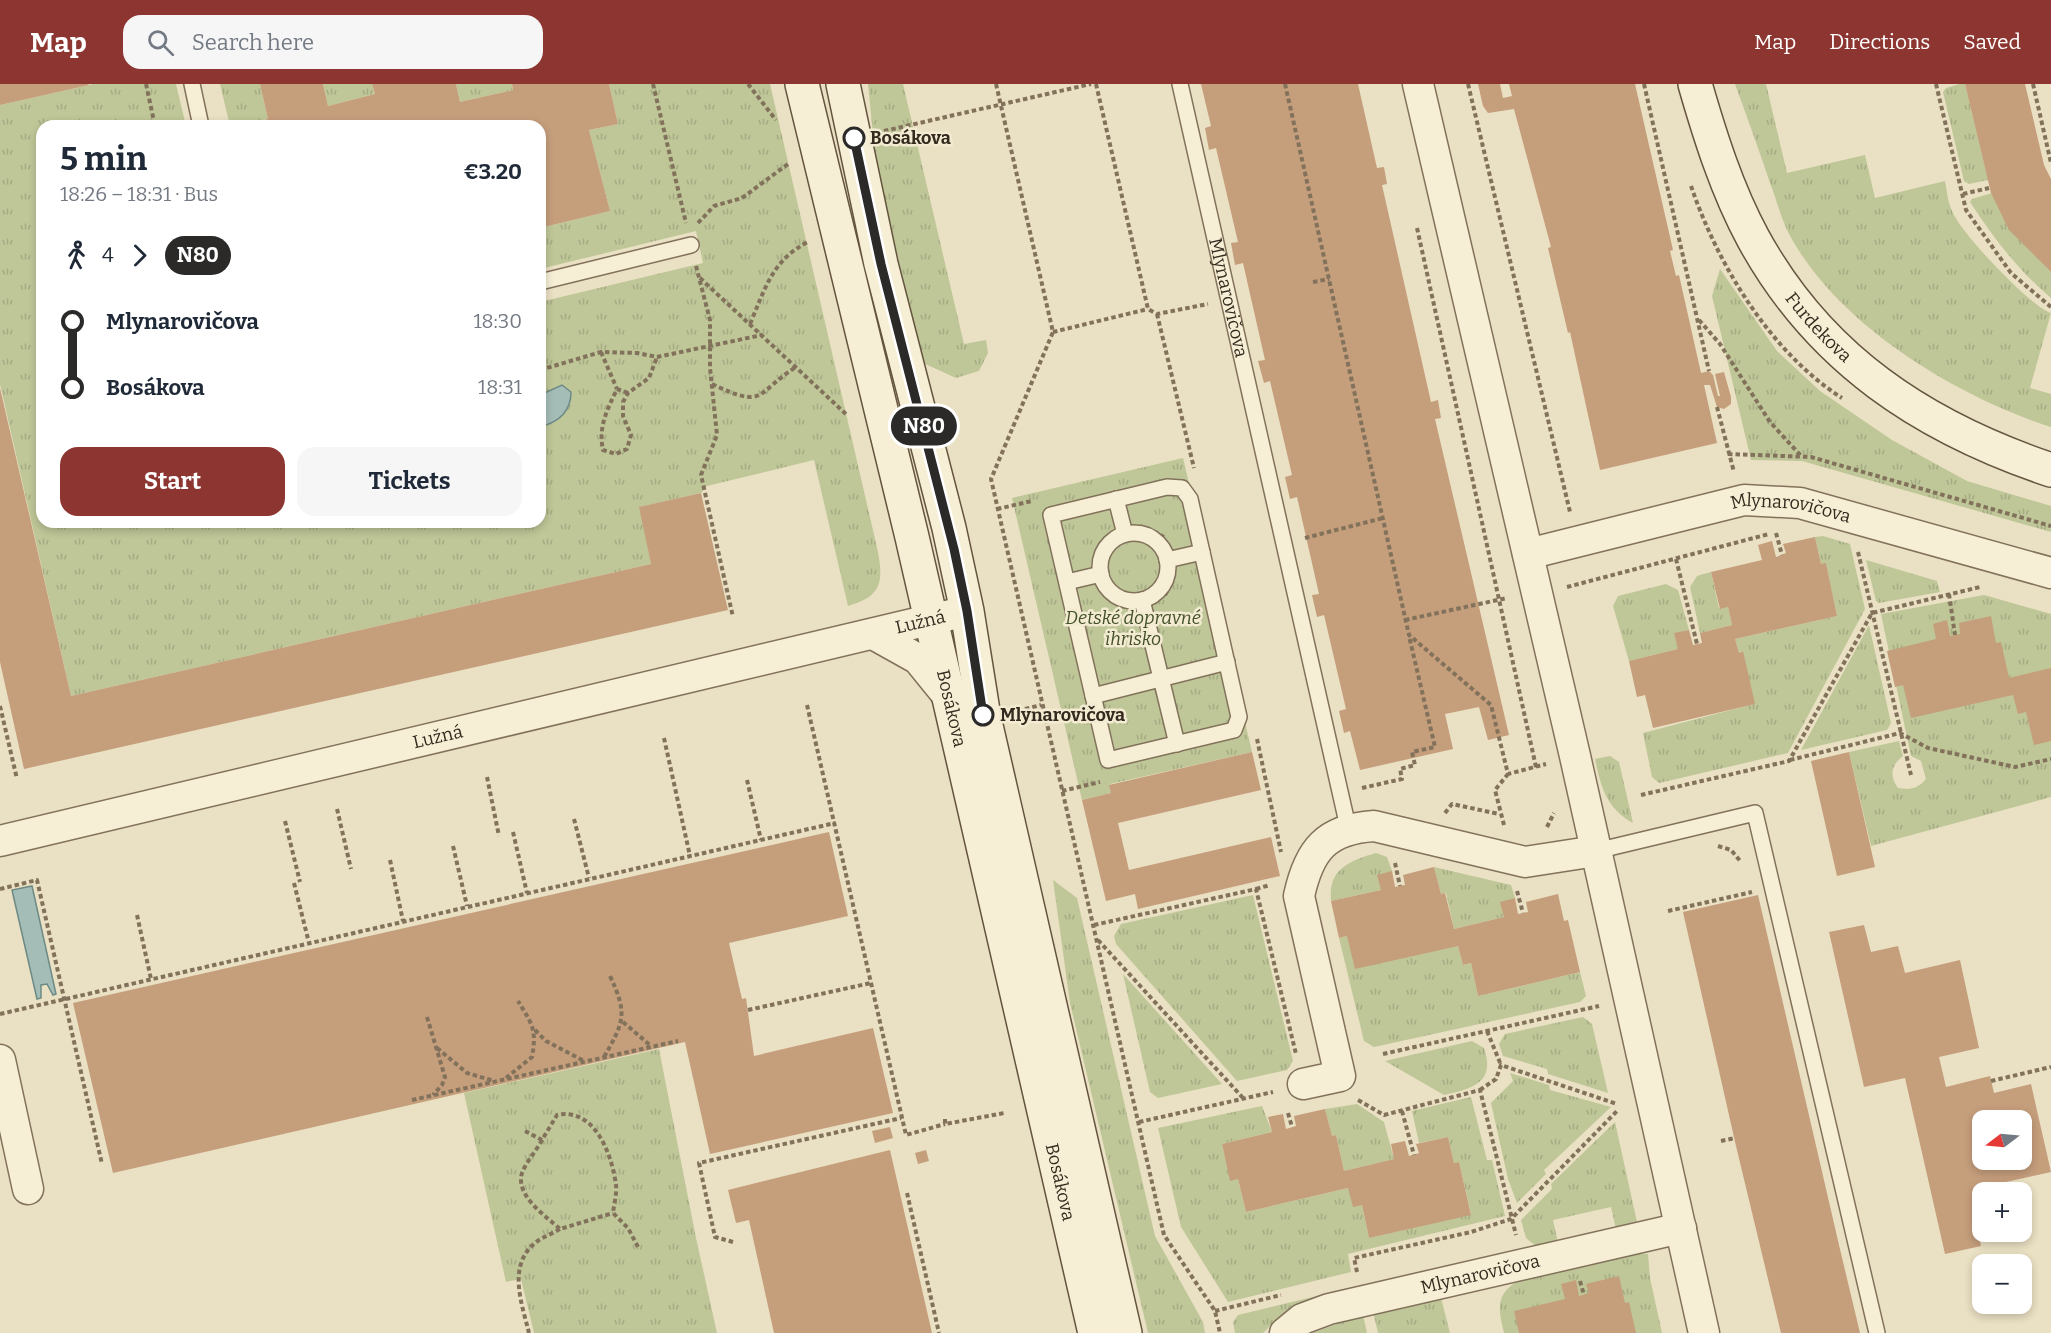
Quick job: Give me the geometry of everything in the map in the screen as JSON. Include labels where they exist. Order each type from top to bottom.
[{"type":"street","name":"Bosákova","points":[[802,84],[948,696],[1095,1333]]},
{"type":"street","name":"Bosákova","points":[[843,84],[881,264],[922,417],[967,611],[984,717],[1125,1333]]},
{"type":"street","points":[[1418,84],[1528,554],[1704,1333]]},
{"type":"street","name":"Furdekova","points":[[1695,84],[1730,189],[1753,239],[1784,285],[1856,367],[1921,414],[1998,452],[2051,470]]},
{"type":"street","name":"Mlynarovičova","points":[[1528,554],[1744,500],[1800,503],[2051,573]]},
{"type":"street","name":"Lužná","points":[[0,841],[874,635],[967,611]]},
{"type":"street","name":"Lužná","points":[[874,635],[918,659],[948,696]]},
{"type":"street","points":[[1295,1095],[1341,1076],[1299,896],[1304,871],[1316,852],[1331,837],[1348,827],[1374,825],[1525,862],[1596,851]]},
{"type":"street","points":[[0,1060],[28,1189]]},
{"type":"street","name":"Mlynarovičova","points":[[1285,1333],[1302,1319],[1329,1309],[1681,1227]]},
{"type":"lane","points":[[192,84],[200,120]]},
{"type":"lane","name":"Mlynarovičova","points":[[1180,84],[1348,827]]},
{"type":"lane","points":[[546,280],[689,238]]},
{"type":"lane","points":[[1167,487],[1182,488],[1190,499],[1201,548],[1239,717],[1234,730],[1108,760],[1071,581],[1051,515],[1167,487]]},
{"type":"lane","points":[[1122,498],[1125,534]]},
{"type":"lane","points":[[1136,533],[1156,541],[1167,560],[1166,580],[1152,596],[1142,600],[1121,598],[1112,592],[1101,574],[1103,554],[1116,538],[1125,534],[1136,533]]},
{"type":"lane","points":[[1167,560],[1201,548]]},
{"type":"lane","points":[[1071,581],[1101,574]]},
{"type":"lane","points":[[1142,600],[1177,744]]},
{"type":"lane","points":[[1093,696],[1227,662]]},
{"type":"lane","points":[[1596,851],[1755,813],[1877,1333]]},
{"type":"path","points":[[146,84],[154,120]]},
{"type":"path","points":[[653,84],[710,320],[712,384],[717,435],[701,475],[733,617]]},
{"type":"path","points":[[748,84],[782,127]]},
{"type":"path","points":[[854,138],[1094,84],[1148,309]]},
{"type":"path","points":[[1285,84],[1435,747],[1412,752],[1415,765],[1400,769],[1402,779],[1340,793]]},
{"type":"path","points":[[1468,84],[1577,542],[1594,580]]},
{"type":"path","points":[[1644,84],[1709,371]]},
{"type":"path","points":[[1937,84],[1966,210],[2010,273],[2051,307]]},
{"type":"path","points":[[2033,84],[2051,163]]},
{"type":"path","points":[[689,238],[714,206],[742,198],[791,162]]},
{"type":"path","points":[[1963,194],[1989,188]]},
{"type":"path","points":[[1415,220],[1536,767]]},
{"type":"path","points":[[750,324],[779,262],[792,250],[809,242]]},
{"type":"path","points":[[699,278],[849,417]]},
{"type":"path","points":[[1313,282],[1329,279]]},
{"type":"path","points":[[1053,332],[1148,309],[1157,314],[1228,300]]},
{"type":"path","points":[[1157,314],[1193,464]]},
{"type":"path","points":[[1697,318],[1720,344],[1770,422],[1803,457]]},
{"type":"path","points":[[546,368],[601,352],[637,352],[657,357],[762,335]]},
{"type":"path","points":[[601,352],[617,389],[628,393]]},
{"type":"path","points":[[617,389],[603,419],[600,437],[603,450],[616,454],[627,449],[631,435],[623,416],[623,402],[628,393],[649,378],[657,357]]},
{"type":"path","points":[[712,384],[743,397],[757,397],[769,390],[782,375],[796,367]]},
{"type":"path","points":[[1728,454],[1803,457],[2051,526]]},
{"type":"path","points":[[1122,498],[1135,522],[1162,535],[1176,550],[1201,548]]},
{"type":"path","points":[[1284,543],[1383,518]]},
{"type":"path","points":[[1405,620],[1498,599],[1536,594],[1784,530]]},
{"type":"path","points":[[1776,533],[1782,555]]},
{"type":"path","points":[[1855,545],[1911,775]]},
{"type":"path","points":[[1857,551],[1869,554]]},
{"type":"path","points":[[1676,559],[1697,644]]},
{"type":"path","points":[[1071,581],[1078,593],[1081,588],[1097,587],[1116,604],[1125,607]]},
{"type":"path","points":[[1789,761],[1872,612],[1981,586],[1970,583]]},
{"type":"path","points":[[1949,594],[1955,635]]},
{"type":"path","points":[[1409,635],[1491,705],[1508,774]]},
{"type":"path","points":[[807,705],[906,1135],[945,1121],[1004,1113]]},
{"type":"path","points":[[1025,709],[1041,705]]},
{"type":"path","points":[[0,706],[17,779]]},
{"type":"path","points":[[1641,795],[1900,733],[1928,748],[2015,766],[2051,759]]},
{"type":"path","points":[[664,738],[690,856]]},
{"type":"path","points":[[1510,832],[1499,814],[1495,790],[1508,774],[1549,764],[1551,774]]},
{"type":"path","points":[[488,777],[499,836]]},
{"type":"path","points":[[747,780],[761,840]]},
{"type":"path","points":[[337,810],[351,869]]},
{"type":"path","points":[[1539,832],[1547,827],[1555,810]]},
{"type":"path","points":[[573,819],[589,879]]},
{"type":"path","points":[[285,821],[300,882]]},
{"type":"path","points":[[0,1014],[835,823]]},
{"type":"path","points":[[513,832],[527,892]]},
{"type":"path","points":[[1709,843],[1731,850],[1747,868]]},
{"type":"path","points":[[453,846],[467,906]]},
{"type":"path","points":[[1393,851],[1400,886]]},
{"type":"path","points":[[390,860],[402,921]]},
{"type":"path","points":[[0,889],[38,880],[102,1164]]},
{"type":"path","points":[[294,882],[309,943]]},
{"type":"path","points":[[1668,911],[1756,892],[1753,884]]},
{"type":"path","points":[[1516,887],[1523,913]]},
{"type":"path","points":[[1094,925],[1256,889],[1295,1095],[1288,1113],[1292,1127]]},
{"type":"path","points":[[137,915],[151,979]]},
{"type":"path","points":[[1097,940],[1243,1099]]},
{"type":"path","points":[[603,1058],[622,1021],[620,997],[610,976]]},
{"type":"path","points":[[748,1010],[871,983]]},
{"type":"path","points":[[1383,1054],[1629,998]]},
{"type":"path","points":[[518,1001],[535,1030],[546,1041],[585,1062]]},
{"type":"path","points":[[427,1017],[445,1077],[442,1085],[432,1095]]},
{"type":"path","points":[[622,1021],[651,1047]]},
{"type":"path","points":[[506,1079],[532,1057],[535,1030]]},
{"type":"path","points":[[1354,1097],[1384,1115],[1480,1090],[1496,1079],[1501,1065],[1487,1031]]},
{"type":"path","points":[[412,1100],[678,1041]]},
{"type":"path","points":[[437,1047],[450,1061],[467,1072],[495,1082]]},
{"type":"path","points":[[1501,1065],[1617,1104]]},
{"type":"path","points":[[1991,1081],[2051,1066]]},
{"type":"path","points":[[1480,1090],[1524,1264]]},
{"type":"path","points":[[1139,1122],[1243,1099],[1295,1095]]},
{"type":"path","points":[[1288,1113],[1295,1095]]},
{"type":"path","points":[[1359,1277],[1354,1258],[1471,1232],[1511,1219],[1618,1110]]},
{"type":"path","points":[[1402,1111],[1414,1155]]},
{"type":"path","points":[[560,1229],[527,1198],[521,1183],[522,1171],[557,1115],[569,1112],[586,1120],[599,1134],[611,1157],[616,1188],[613,1214]]},
{"type":"path","points":[[733,1242],[715,1237],[699,1163],[901,1118]]},
{"type":"path","points":[[525,1131],[542,1140]]},
{"type":"path","points":[[1721,1141],[1735,1138]]},
{"type":"path","points":[[907,1193],[939,1333]]},
{"type":"path","points":[[529,1333],[518,1282],[522,1261],[534,1244],[560,1229],[613,1214]]},
{"type":"path","points":[[613,1214],[628,1228],[639,1247]]},
{"type":"path","points":[[1215,1311],[1292,1293]]},
{"type":"green space","points":[[93,84],[176,84],[185,120],[36,120],[36,528],[546,528],[546,301],[703,263],[696,231],[546,268],[546,227],[610,211],[589,130],[618,124],[609,84],[770,84],[878,552],[880,581],[877,588],[867,598],[848,606],[814,460],[707,486],[701,493],[640,507],[651,564],[71,696],[0,384],[0,105]]},
{"type":"green space","points":[[220,84],[260,84],[268,119],[229,120]]},
{"type":"green space","points":[[323,84],[372,84],[375,94],[328,106]]},
{"type":"green space","points":[[456,84],[512,84],[513,90],[460,102]]},
{"type":"green space","points":[[868,84],[903,84],[964,344],[986,340],[988,353],[979,371],[956,378],[923,363],[876,165]]},
{"type":"green space","points":[[1735,84],[1766,84],[1787,173],[1865,155],[1875,198],[1945,181],[1951,209],[1969,237],[2029,298],[2051,313],[2030,388],[2051,394],[2051,427],[1976,396],[1938,376],[1901,352],[1866,325],[1835,296],[1808,264],[1787,230]]},
{"type":"green space","points":[[1965,84],[1988,180],[1969,184],[1964,181],[1943,92],[1946,88]]},
{"type":"green space","points":[[1992,193],[2010,230],[2051,272],[2051,298],[2007,253],[1970,202],[1972,199]]},
{"type":"green space","points":[[1720,269],[1777,351],[1820,391],[1892,440],[1967,481],[2051,506],[2051,532],[1802,461],[1751,460],[1712,296]]},
{"type":"green space","name":"Detské dopravné ihrisko","points":[[1183,458],[1252,752],[1110,784],[1111,793],[1082,800],[1012,498]]},
{"type":"green space","points":[[1823,536],[1850,544],[1865,609],[1788,753],[1659,783],[1652,777],[1643,733],[1754,704],[1742,651],[1739,653],[1735,639],[1837,616],[1826,564],[1821,564],[1815,537]]},
{"type":"green space","points":[[1866,560],[1937,581],[1940,592],[1879,603],[1876,601]]},
{"type":"green space","points":[[1711,572],[1719,608],[1728,607],[1732,625],[1700,633],[1690,587],[1697,576]]},
{"type":"green space","points":[[1666,584],[1678,590],[1689,630],[1675,634],[1678,649],[1629,661],[1613,606],[1618,596]]},
{"type":"green space","points":[[1984,595],[2051,614],[2051,797],[1871,846],[1849,752],[1899,741],[1903,756],[1894,767],[1892,775],[1895,784],[1898,788],[1907,789],[1920,785],[1926,779],[1921,761],[1911,756],[1881,614]]},
{"type":"green space","points":[[1869,625],[1891,723],[1887,730],[1801,750]]},
{"type":"green space","points":[[1610,756],[1619,762],[1633,823],[1611,804],[1603,788],[1595,759]]},
{"type":"green space","points":[[1376,853],[1387,857],[1392,871],[1381,890],[1331,901],[1333,881],[1342,868],[1357,859]]},
{"type":"green space","points":[[1434,867],[1511,885],[1515,898],[1504,917],[1454,929],[1446,893],[1441,894]]},
{"type":"green space","points":[[1053,880],[1077,898],[1155,1236],[1203,1322],[1205,1333],[1148,1333],[1070,1003]]},
{"type":"green space","points":[[1253,895],[1293,1061],[1287,1070],[1237,1081],[1116,944],[1114,936],[1121,924]]},
{"type":"green space","points":[[1347,936],[1458,946],[1463,965],[1471,963],[1478,996],[1580,972],[1586,996],[1580,1002],[1374,1047],[1364,1041],[1339,938]]},
{"type":"green space","points":[[1123,974],[1222,1084],[1158,1098],[1150,1092]]},
{"type":"green space","points":[[1583,1017],[1592,1024],[1608,1093],[1548,1074],[1547,1069],[1503,1056],[1499,1044],[1505,1034]]},
{"type":"green space","points":[[1472,1041],[1484,1048],[1487,1069],[1479,1082],[1454,1093],[1444,1095],[1385,1061]]},
{"type":"green space","points":[[659,1049],[717,1333],[534,1333],[521,1279],[506,1282],[464,1093]]},
{"type":"green space","points":[[1510,1073],[1549,1085],[1550,1090],[1611,1107],[1544,1170],[1546,1174],[1517,1203],[1508,1179],[1491,1103],[1513,1081]]},
{"type":"green space","points":[[1471,1097],[1487,1160],[1492,1160],[1505,1216],[1348,1254],[1351,1272],[1228,1302],[1181,1227],[1158,1128],[1262,1106],[1272,1132],[1222,1144],[1230,1180],[1238,1179],[1246,1212],[1348,1188],[1362,1205],[1369,1238],[1471,1214],[1459,1162],[1454,1163],[1448,1137],[1419,1143],[1412,1111]]},
{"type":"green space","points":[[1357,1104],[1384,1122],[1394,1159],[1344,1171],[1336,1135],[1332,1136],[1325,1109]]},
{"type":"green space","points":[[1615,1122],[1637,1222],[1616,1229],[1611,1207],[1553,1220],[1558,1243],[1537,1247],[1526,1238],[1521,1220],[1552,1189],[1551,1184]]},
{"type":"green space","points":[[1630,1254],[1648,1254],[1650,1278],[1662,1333],[1504,1333],[1500,1302],[1506,1290],[1512,1285],[1520,1280]]},
{"type":"green space","points":[[1321,1295],[1273,1323],[1263,1333],[1235,1333],[1233,1322],[1238,1315]]},
{"type":"green space","points":[[1441,1298],[1450,1333],[1378,1333],[1373,1311]]},
{"type":"green space","points":[[1363,1315],[1367,1333],[1311,1333]]},
{"type":"water","points":[[562,385],[571,392],[569,405],[563,415],[546,425],[546,392]]},
{"type":"water","points":[[32,886],[56,994],[53,995],[47,984],[41,985],[41,998],[37,999],[12,890]]},
{"type":"building","points":[[0,84],[88,84],[89,85],[0,105]]},
{"type":"building","points":[[260,84],[323,84],[328,106],[375,94],[372,84],[456,84],[460,102],[513,90],[512,84],[609,84],[618,124],[589,130],[610,211],[546,227],[546,120],[264,120],[268,119]]},
{"type":"building","points":[[1201,84],[1358,84],[1377,168],[1384,167],[1387,184],[1382,185],[1431,402],[1438,400],[1441,418],[1435,419],[1509,735],[1488,740],[1479,707],[1445,714],[1453,749],[1360,770],[1350,731],[1344,733],[1339,711],[1346,709],[1324,615],[1317,617],[1312,595],[1319,594],[1297,497],[1290,499],[1285,477],[1292,475],[1270,381],[1264,383],[1258,361],[1265,360],[1243,263],[1235,265],[1231,243],[1238,242],[1216,148],[1209,150],[1205,128],[1211,126]]},
{"type":"building","points":[[1478,84],[1500,84],[1503,98],[1512,96],[1509,84],[1635,84],[1673,250],[1670,251],[1676,276],[1679,275],[1701,373],[1709,371],[1713,375],[1718,396],[1720,396],[1715,374],[1724,372],[1731,397],[1731,404],[1724,409],[1717,407],[1710,385],[1704,385],[1717,443],[1600,470],[1570,332],[1568,333],[1548,248],[1551,247],[1514,109],[1488,113],[1483,106]]},
{"type":"building","points":[[1965,84],[2025,84],[2044,165],[2051,179],[2051,272],[2009,230],[1991,193]]},
{"type":"building","points":[[0,388],[71,696],[651,564],[639,507],[701,493],[728,610],[24,769],[0,662]]},
{"type":"building","points":[[1815,537],[1821,564],[1826,563],[1837,616],[1735,639],[1739,653],[1743,651],[1755,704],[1653,728],[1645,695],[1637,697],[1629,661],[1678,649],[1674,633],[1689,630],[1693,645],[1702,643],[1700,633],[1732,625],[1728,607],[1720,609],[1711,572],[1762,560],[1758,545],[1772,541],[1776,557],[1786,553],[1783,544]]},
{"type":"building","points":[[1991,616],[1996,643],[2001,642],[2009,678],[2051,668],[2051,741],[2034,745],[2026,712],[2018,714],[2013,695],[1911,718],[1903,685],[1895,687],[1887,651],[1936,639],[1933,624],[1947,620],[1950,636],[1960,634],[1959,623]]},
{"type":"building","points":[[1252,752],[1261,790],[1118,823],[1129,870],[1271,837],[1280,876],[1138,909],[1135,894],[1106,901],[1082,800],[1111,793],[1109,785]]},
{"type":"building","points":[[1849,752],[1875,867],[1837,876],[1811,761]]},
{"type":"building","points":[[829,832],[848,916],[729,943],[742,999],[746,998],[754,1056],[873,1028],[893,1113],[710,1154],[685,1042],[113,1173],[73,1003]]},
{"type":"building","points":[[1434,867],[1441,894],[1445,893],[1454,929],[1504,917],[1500,902],[1515,898],[1518,914],[1528,912],[1526,902],[1558,894],[1564,921],[1568,920],[1580,972],[1478,996],[1471,963],[1463,965],[1458,946],[1355,969],[1347,936],[1339,938],[1331,901],[1381,890],[1377,875],[1392,871],[1395,887],[1405,885],[1403,875]]},
{"type":"building","points":[[1758,895],[1860,1333],[1781,1333],[1736,1146],[1683,912]]},
{"type":"building","points":[[1864,925],[1871,952],[1898,946],[1905,973],[1960,960],[1979,1048],[1939,1057],[1946,1087],[1990,1076],[1994,1093],[2031,1084],[2051,1172],[2006,1182],[1972,1182],[1972,1242],[1980,1242],[1981,1246],[1945,1254],[1905,1078],[1864,1087],[1829,932]]},
{"type":"building","points":[[1325,1109],[1332,1136],[1336,1135],[1344,1171],[1394,1159],[1391,1144],[1405,1141],[1409,1156],[1419,1153],[1416,1144],[1448,1137],[1454,1163],[1459,1162],[1471,1215],[1369,1238],[1362,1205],[1353,1207],[1348,1188],[1246,1212],[1238,1179],[1230,1181],[1222,1144],[1272,1132],[1268,1117],[1283,1114],[1286,1129],[1296,1126],[1294,1116]]},
{"type":"building","points":[[890,1127],[893,1138],[875,1143],[872,1131]]},
{"type":"building","points":[[890,1150],[932,1333],[774,1333],[749,1220],[736,1223],[728,1190]]},
{"type":"building","points":[[926,1150],[929,1161],[918,1164],[915,1153]]},
{"type":"building","points":[[1619,1276],[1625,1303],[1629,1302],[1636,1333],[1519,1333],[1514,1311],[1565,1299],[1561,1284],[1576,1280],[1579,1296],[1589,1293],[1586,1284]]},
{"type":"bus line","name":"N80","points":[[854,138],[881,264],[954,549],[967,611],[983,715]]},
{"type":"place","name":"Bosákova","points":[[854,138]]},
{"type":"place","name":"Mlynarovičova","points":[[983,715]]}]
